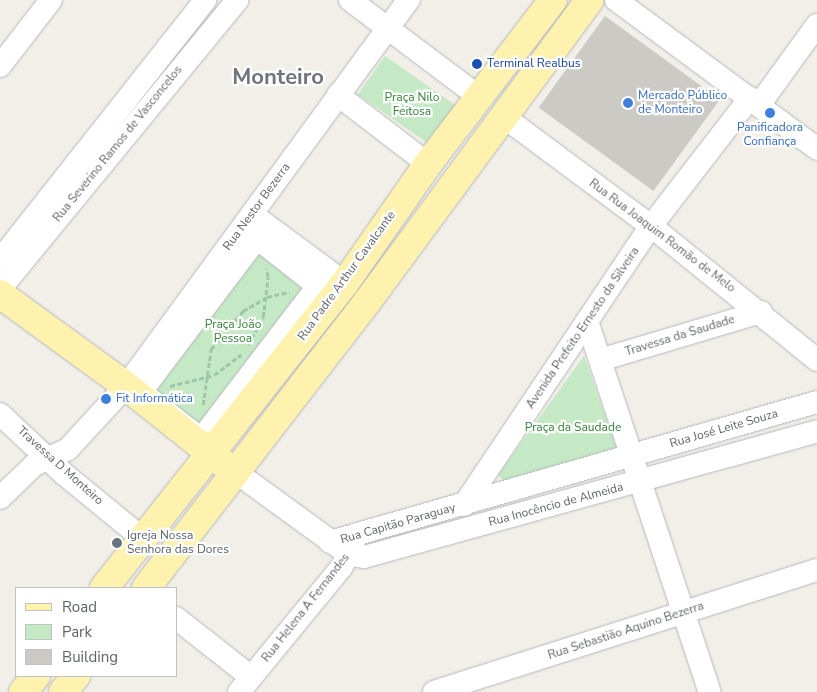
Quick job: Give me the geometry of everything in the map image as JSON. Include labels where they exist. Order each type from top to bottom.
[{"type":"main road","name":"Rua Padre Arthur Cavalcante","points":[[105,587],[142,538],[206,446],[345,283],[428,164],[553,0]]},
{"type":"main road","points":[[147,587],[237,473],[590,0]]},
{"type":"main road","points":[[0,294],[134,389],[237,473]]},
{"type":"main road","points":[[23,692],[35,677]]},
{"type":"street","points":[[0,66],[50,0]]},
{"type":"street","name":"Rua Severino Ramos de Vasconcelos","points":[[0,260],[205,0]]},
{"type":"street","name":"Rua Severino Ramos de Vasconcelos","points":[[0,289],[237,0]]},
{"type":"street","points":[[350,0],[480,97]]},
{"type":"street","name":"Rua Nestor Bezerra","points":[[134,389],[253,214],[409,0]]},
{"type":"street","points":[[616,0],[817,149]]},
{"type":"street","name":"Avenida Prefeito Ernesto da Silveira","points":[[464,505],[651,226],[817,25]]},
{"type":"street","points":[[182,29],[200,43]]},
{"type":"street","points":[[338,95],[428,164]]},
{"type":"street","name":"Rua Rua Joaquim Romão de Melo","points":[[504,117],[651,226],[761,312],[817,360]]},
{"type":"street","points":[[253,214],[345,283]]},
{"type":"street","points":[[0,498],[24,472],[68,449],[134,389],[257,238],[318,286],[206,446]]},
{"type":"street","name":"Travessa da Saudade","points":[[600,360],[761,312]]},
{"type":"street","points":[[587,321],[710,692]]},
{"type":"street","points":[[584,356],[617,449],[506,483],[498,475],[504,467],[584,356]]},
{"type":"street","name":"Rua José Leite Souza","points":[[464,505],[817,402]]},
{"type":"street","name":"Travessa D Monteiro","points":[[0,414],[48,459],[142,538]]},
{"type":"street","points":[[641,482],[817,431]]},
{"type":"street","name":"Rua Capitão Paraguay","points":[[237,473],[330,542],[352,546],[464,505]]},
{"type":"street","name":"Rua Inocêncio de Almeida","points":[[471,528],[641,482]]},
{"type":"street","points":[[464,505],[471,528]]},
{"type":"street","name":"Rua Capitão Paraguay","points":[[352,546],[364,557],[384,554],[471,528]]},
{"type":"street","name":"Rua Helena A Fernandes","points":[[245,684],[352,546]]},
{"type":"street","name":"Rua Sebastião Aquino Bezerra","points":[[434,692],[817,570]]},
{"type":"street","points":[[178,620],[245,684]]},
{"type":"path","points":[[134,389],[214,376],[245,351],[264,317],[267,297],[268,277],[257,238]]},
{"type":"path","points":[[206,446],[206,378],[211,348],[243,311],[267,297],[318,286]]},
{"type":"green space","name":"Praça Nilo Feitosa","points":[[385,56],[459,108],[432,146],[358,95]]},
{"type":"green space","name":"Praça João Pessoa","points":[[253,225],[334,280],[222,446],[141,391]]},
{"type":"green space","name":"Praça da Saudade","points":[[584,356],[617,449],[506,483],[498,475]]},
{"type":"building","name":"Mercado Público de Monteiro","points":[[605,16],[720,99],[653,191],[539,107]]},
{"type":"place","name":"Terminal Realbus","points":[[477,64]]},
{"type":"place","name":"Mercado Público de Monteiro","points":[[628,103]]},
{"type":"place","name":"Panificadora Confiança","points":[[770,113]]},
{"type":"place","name":"Fit Informática","points":[[106,399]]},
{"type":"place","name":"Igreja Nossa Senhora das Dores","points":[[117,543]]},
{"type":"district","name":"Monteiro","points":[[278,78]]}]
